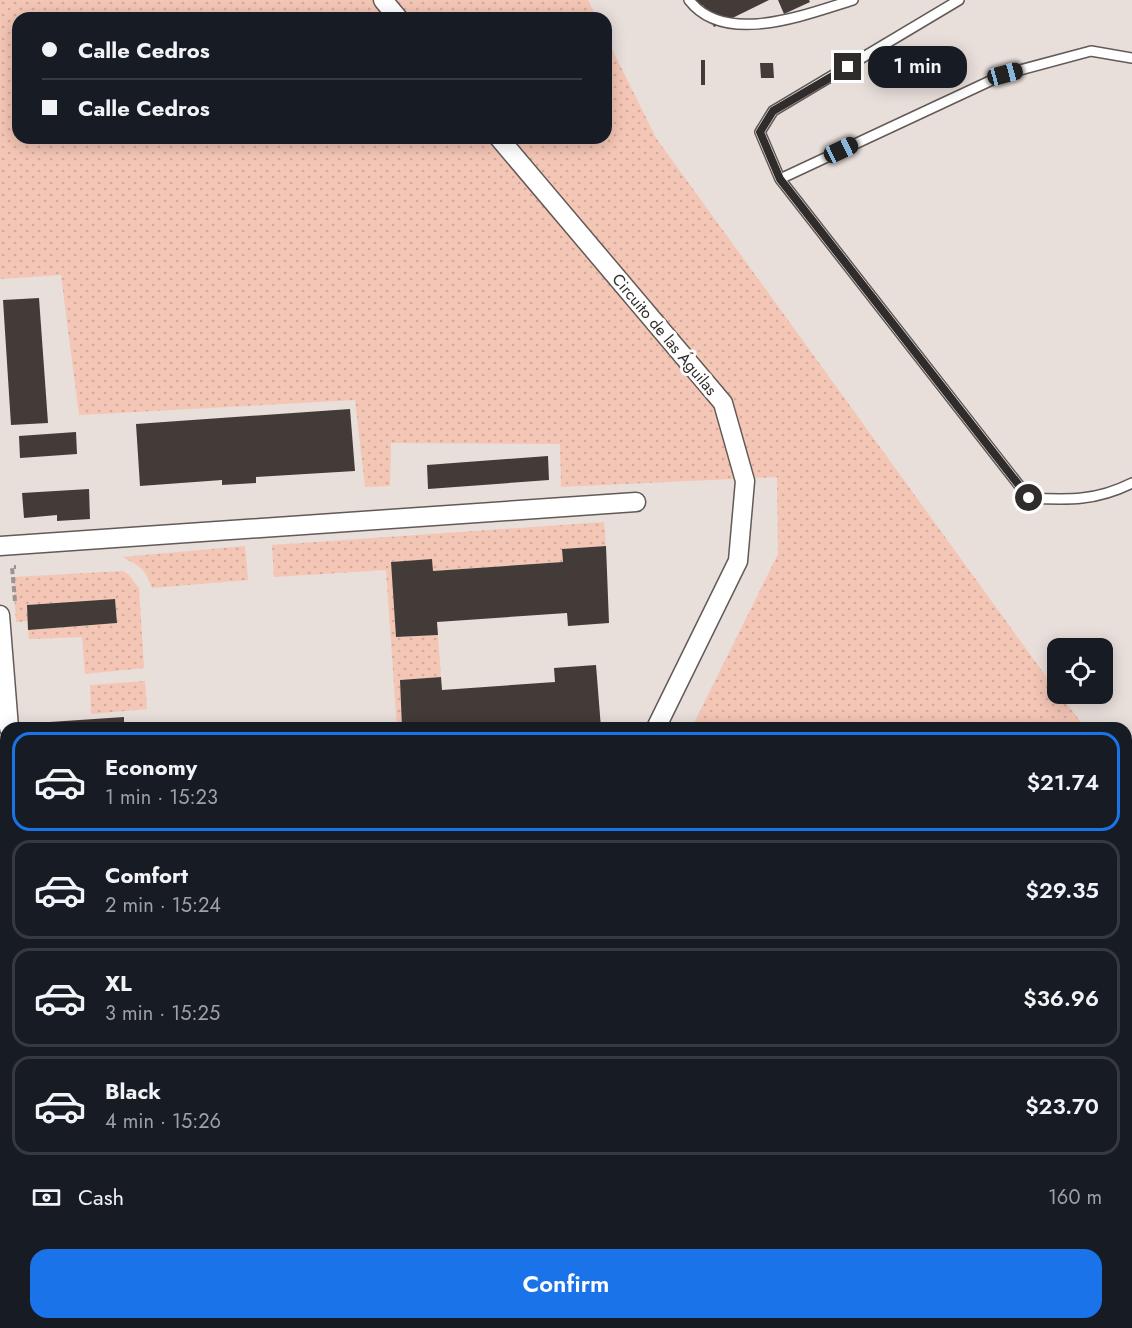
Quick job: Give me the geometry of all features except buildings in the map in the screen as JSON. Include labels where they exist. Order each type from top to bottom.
[{"type":"street","points":[[383,0],[393,12]]},
{"type":"street","name":"Circuito de las Águilas","points":[[504,144],[723,403],[745,481],[738,561],[659,722]]},
{"type":"street","points":[[0,546],[636,502]]},
{"type":"street","points":[[8,613],[9,722]]},
{"type":"lane","points":[[689,0],[695,8],[724,24],[778,22],[854,0]]},
{"type":"lane","points":[[959,0],[773,111],[760,132],[780,179],[1029,498],[1070,500],[1112,493],[1132,483]]},
{"type":"lane","points":[[780,179],[1005,74],[1091,51],[1132,58]]},
{"type":"path","points":[[8,613],[12,567],[23,566]]},
{"type":"green space","points":[[0,0],[588,0],[594,12],[12,12],[12,144],[612,144],[612,49],[656,138],[1047,678],[1047,704],[1067,704],[1081,722],[694,722],[778,554],[777,477],[561,487],[560,444],[391,443],[390,486],[365,487],[355,400],[79,415],[61,275],[0,279]]},
{"type":"green space","points":[[604,522],[606,546],[562,549],[563,562],[433,571],[432,559],[391,562],[396,637],[438,635],[441,677],[400,680],[402,722],[397,722],[386,570],[274,577],[272,545]]},
{"type":"green space","points":[[245,546],[248,580],[152,588],[141,568],[122,557]]},
{"type":"green space","points":[[123,571],[139,588],[144,668],[85,674],[82,637],[29,639],[28,630],[117,623],[115,599],[27,605],[28,621],[16,622],[13,577]]},
{"type":"green space","points":[[145,681],[147,709],[91,714],[90,685]]},
{"type":"route","points":[[848,67],[773,111],[760,132],[773,163],[780,179],[1029,498]]}]
